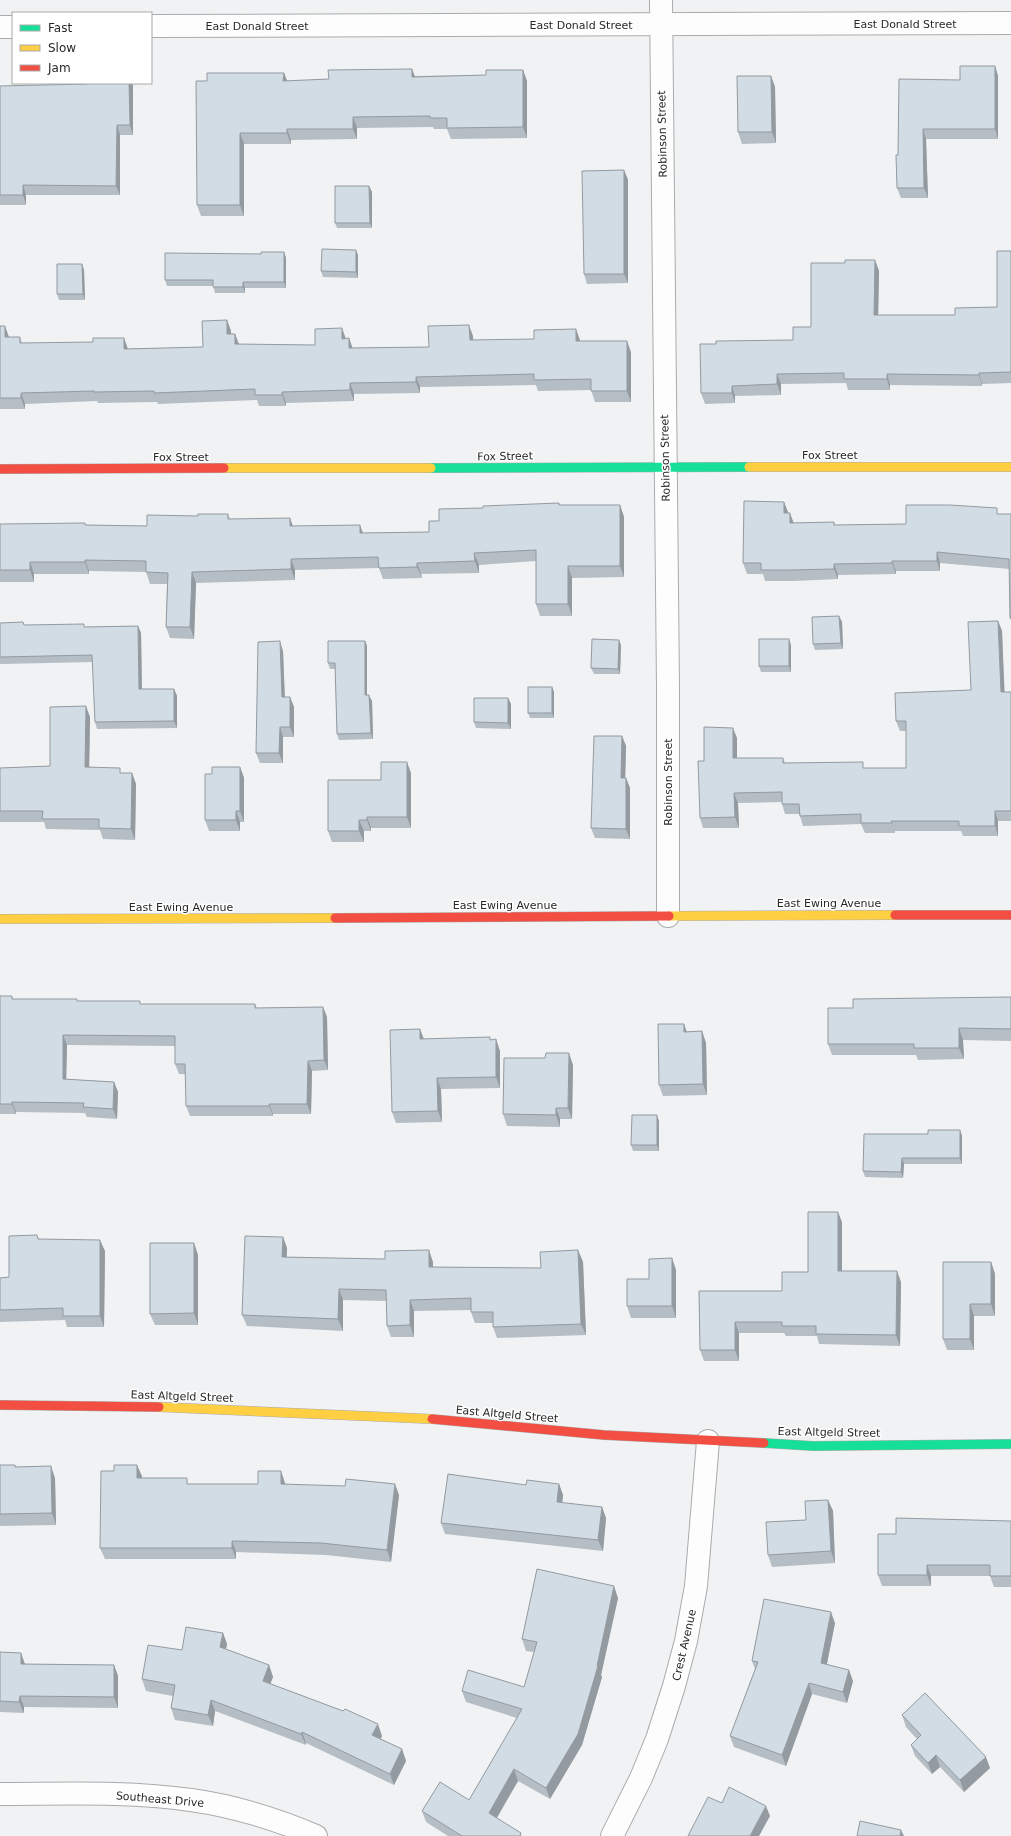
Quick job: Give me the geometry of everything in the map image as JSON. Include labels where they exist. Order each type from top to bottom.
[{"type":"street","name":"Robinson Street","points":[[661,0],[664,466],[668,688],[668,916]]},
{"type":"street","name":"East Donald Street","points":[[152,26],[1011,23]]},
{"type":"street","points":[[0,27],[12,27]]},
{"type":"street","name":"Fox Street","points":[[0,469],[455,469],[664,466],[1011,467]]},
{"type":"street","name":"East Ewing Avenue","points":[[0,919],[1011,915]]},
{"type":"street","name":"East Altgeld Street","points":[[0,1405],[177,1407],[405,1416],[604,1435],[813,1446],[1011,1444]]},
{"type":"street","name":"Crest Avenue","points":[[612,1836],[641,1778],[657,1739],[674,1686],[686,1641],[696,1586],[708,1441]]},
{"type":"street","name":"Southeast Drive","points":[[0,1794],[146,1795],[192,1800],[246,1811],[316,1836]]},
{"type":"building","points":[[960,66],[995,66],[995,129],[923,129],[924,188],[897,188],[896,155],[898,155],[899,79],[960,80]]},
{"type":"building","points":[[412,69],[412,77],[486,75],[486,70],[523,70],[523,127],[447,128],[447,118],[430,118],[430,116],[353,117],[353,129],[287,129],[287,133],[240,133],[240,205],[197,205],[196,81],[207,81],[207,73],[284,73],[283,81],[329,79],[328,70]]},
{"type":"building","points":[[737,76],[771,76],[772,132],[738,132]]},
{"type":"building","points":[[129,84],[130,125],[117,125],[116,186],[23,185],[23,195],[0,195],[0,86]]},
{"type":"building","points":[[624,170],[624,274],[584,274],[582,171]]},
{"type":"building","points":[[335,186],[369,186],[370,223],[335,223]]},
{"type":"building","points":[[322,249],[356,250],[356,272],[321,271]]},
{"type":"building","points":[[997,251],[1011,251],[1011,372],[979,373],[979,375],[887,374],[887,379],[844,379],[844,373],[777,374],[777,384],[732,386],[732,393],[701,393],[700,344],[716,344],[716,341],[793,340],[793,327],[811,327],[811,263],[845,263],[845,260],[875,260],[874,315],[955,315],[955,308],[997,307]]},
{"type":"building","points":[[261,252],[284,252],[284,282],[243,282],[243,287],[213,287],[213,280],[165,280],[165,253],[261,254]]},
{"type":"building","points":[[57,264],[82,264],[83,294],[57,294]]},
{"type":"building","points":[[227,320],[227,334],[235,334],[235,344],[315,345],[315,329],[342,328],[342,339],[349,338],[349,348],[429,347],[428,326],[469,325],[470,340],[534,339],[534,330],[576,329],[576,341],[627,341],[627,391],[591,391],[591,379],[534,380],[534,374],[416,377],[416,382],[350,383],[350,390],[282,392],[282,395],[255,395],[255,389],[154,393],[154,391],[94,391],[21,393],[21,398],[0,398],[0,326],[5,326],[5,337],[20,337],[20,343],[93,342],[93,338],[124,338],[124,349],[203,347],[202,321]]},
{"type":"building","points":[[744,501],[784,502],[784,513],[790,513],[790,523],[834,522],[834,525],[906,524],[906,505],[950,505],[997,508],[997,514],[1011,514],[1011,618],[1009,559],[937,552],[937,561],[892,561],[892,563],[834,564],[834,569],[761,570],[761,563],[743,563]]},
{"type":"building","points":[[559,503],[559,505],[620,505],[620,566],[568,566],[568,604],[536,604],[536,550],[474,553],[475,561],[417,563],[417,567],[379,568],[378,557],[291,559],[291,569],[192,572],[190,627],[166,627],[168,573],[146,572],[146,561],[85,560],[85,562],[30,562],[30,570],[0,570],[0,524],[85,523],[85,525],[147,526],[147,515],[198,516],[198,514],[228,514],[228,519],[290,518],[290,526],[360,525],[360,533],[429,532],[429,521],[439,521],[439,509]]},
{"type":"building","points":[[839,616],[841,643],[813,644],[812,617]]},
{"type":"building","points":[[998,621],[1001,692],[1011,692],[1011,811],[995,811],[995,826],[959,826],[959,821],[891,821],[892,823],[861,823],[861,814],[800,816],[799,804],[782,804],[782,792],[734,793],[735,817],[700,818],[698,761],[704,761],[704,727],[733,728],[733,758],[783,758],[783,763],[863,762],[863,768],[906,768],[906,721],[896,721],[895,693],[971,690],[968,622]]},
{"type":"building","points":[[23,622],[24,625],[84,624],[84,627],[138,626],[139,689],[174,689],[174,721],[95,722],[92,655],[0,657],[0,623]]},
{"type":"building","points":[[592,639],[619,640],[618,669],[591,668]]},
{"type":"building","points":[[759,639],[789,639],[789,666],[759,666]]},
{"type":"building","points":[[280,641],[282,697],[290,697],[290,727],[280,727],[279,753],[256,753],[258,642]]},
{"type":"building","points":[[328,641],[365,641],[365,695],[369,695],[371,733],[337,734],[335,663],[328,663]]},
{"type":"building","points":[[528,687],[552,687],[552,713],[528,713]]},
{"type":"building","points":[[474,698],[508,698],[508,723],[474,722]]},
{"type":"building","points":[[86,706],[85,767],[120,768],[120,773],[132,773],[131,829],[99,828],[99,819],[42,819],[43,811],[0,811],[0,768],[50,766],[50,707]]},
{"type":"building","points":[[594,736],[622,736],[621,778],[626,778],[626,829],[591,828]]},
{"type":"building","points":[[381,762],[407,762],[407,817],[367,817],[367,820],[359,820],[359,831],[328,831],[328,780],[381,780]]},
{"type":"building","points":[[212,767],[240,767],[240,811],[236,811],[236,820],[205,820],[205,774],[212,774]]},
{"type":"building","points":[[0,996],[12,996],[12,999],[140,1001],[140,1004],[255,1004],[255,1008],[323,1007],[324,1060],[308,1061],[307,1104],[269,1104],[269,1106],[186,1106],[185,1064],[175,1064],[175,1036],[63,1035],[63,1079],[114,1082],[113,1109],[83,1107],[84,1103],[12,1102],[12,1104],[0,1104]]},
{"type":"building","points":[[1011,997],[1011,1029],[959,1028],[959,1048],[914,1048],[914,1044],[828,1044],[828,1008],[853,1008],[853,999]]},
{"type":"building","points":[[658,1024],[684,1024],[684,1032],[702,1031],[703,1084],[659,1085]]},
{"type":"building","points":[[420,1029],[420,1039],[490,1037],[490,1040],[496,1039],[496,1077],[437,1078],[438,1111],[392,1112],[390,1030]]},
{"type":"building","points":[[546,1053],[569,1053],[568,1108],[556,1108],[556,1115],[503,1114],[504,1058],[545,1058]]},
{"type":"building","points":[[632,1115],[657,1115],[657,1145],[631,1145]]},
{"type":"building","points":[[928,1130],[960,1130],[960,1158],[902,1158],[901,1172],[863,1171],[864,1134],[928,1134]]},
{"type":"building","points":[[808,1212],[838,1212],[838,1271],[897,1271],[896,1335],[816,1334],[816,1326],[782,1326],[782,1322],[735,1322],[735,1350],[700,1350],[699,1291],[782,1291],[782,1272],[808,1272]]},
{"type":"building","points":[[37,1235],[38,1239],[100,1240],[100,1316],[63,1316],[63,1308],[0,1310],[0,1278],[9,1277],[9,1236]]},
{"type":"building","points":[[245,1236],[283,1237],[282,1257],[385,1259],[385,1251],[429,1250],[429,1267],[541,1268],[540,1252],[578,1250],[581,1324],[493,1327],[493,1312],[471,1312],[471,1298],[410,1300],[410,1325],[387,1326],[386,1290],[339,1289],[338,1319],[242,1315]]},
{"type":"building","points":[[150,1243],[194,1243],[194,1313],[150,1314]]},
{"type":"building","points":[[672,1258],[672,1306],[627,1306],[627,1279],[649,1279],[649,1259]]},
{"type":"building","points":[[943,1262],[991,1262],[991,1304],[970,1304],[970,1339],[943,1339]]},
{"type":"building","points":[[0,1465],[15,1465],[15,1467],[51,1466],[52,1513],[0,1514]]},
{"type":"building","points":[[114,1465],[137,1465],[137,1478],[187,1478],[187,1484],[258,1484],[258,1471],[281,1471],[281,1484],[345,1486],[346,1479],[395,1484],[387,1550],[321,1543],[232,1541],[232,1548],[100,1548],[101,1471],[114,1471]]},
{"type":"building","points":[[448,1474],[526,1485],[527,1480],[559,1484],[557,1502],[602,1507],[598,1540],[441,1523]]},
{"type":"building","points":[[828,1500],[831,1551],[768,1555],[766,1522],[806,1520],[805,1501]]},
{"type":"building","points":[[896,1518],[1011,1521],[1011,1576],[990,1576],[990,1565],[927,1565],[927,1575],[878,1575],[878,1534],[896,1534]]},
{"type":"building","points":[[537,1569],[614,1586],[598,1666],[578,1734],[546,1788],[514,1769],[489,1813],[521,1833],[520,1836],[462,1836],[422,1811],[440,1782],[469,1800],[522,1709],[462,1691],[468,1670],[524,1687],[537,1642],[522,1639]]},
{"type":"building","points":[[764,1599],[831,1612],[821,1663],[849,1670],[843,1692],[809,1683],[782,1755],[730,1736],[758,1662],[752,1661]]},
{"type":"building","points":[[186,1627],[223,1633],[220,1647],[269,1665],[263,1681],[343,1711],[345,1709],[378,1724],[372,1735],[402,1749],[390,1774],[302,1732],[301,1734],[211,1700],[208,1715],[171,1708],[175,1685],[142,1679],[148,1645],[182,1650]]},
{"type":"building","points":[[0,1652],[21,1653],[21,1664],[114,1665],[114,1697],[20,1696],[19,1702],[0,1701]]},
{"type":"building","points":[[925,1693],[986,1757],[960,1780],[936,1755],[928,1763],[911,1745],[921,1735],[902,1715]]},
{"type":"building","points":[[729,1787],[766,1806],[750,1836],[688,1836],[708,1797],[722,1803]]},
{"type":"building","points":[[860,1821],[901,1830],[900,1836],[857,1836]]},
{"type":"traffic: fast","points":[[431,468],[749,467]]},
{"type":"traffic: fast","points":[[764,1443],[813,1446],[1011,1444]]},
{"type":"traffic: slow","points":[[749,467],[1011,467]]},
{"type":"traffic: slow","points":[[224,468],[431,468]]},
{"type":"traffic: slow","points":[[669,916],[895,915]]},
{"type":"traffic: slow","points":[[0,919],[335,918]]},
{"type":"traffic: slow","points":[[159,1407],[432,1419]]},
{"type":"traffic: jam","points":[[0,469],[224,468]]},
{"type":"traffic: jam","points":[[895,915],[1011,915]]},
{"type":"traffic: jam","points":[[335,918],[669,916]]},
{"type":"traffic: jam","points":[[0,1405],[159,1407]]},
{"type":"traffic: jam","points":[[432,1419],[604,1435],[764,1443]]}]
